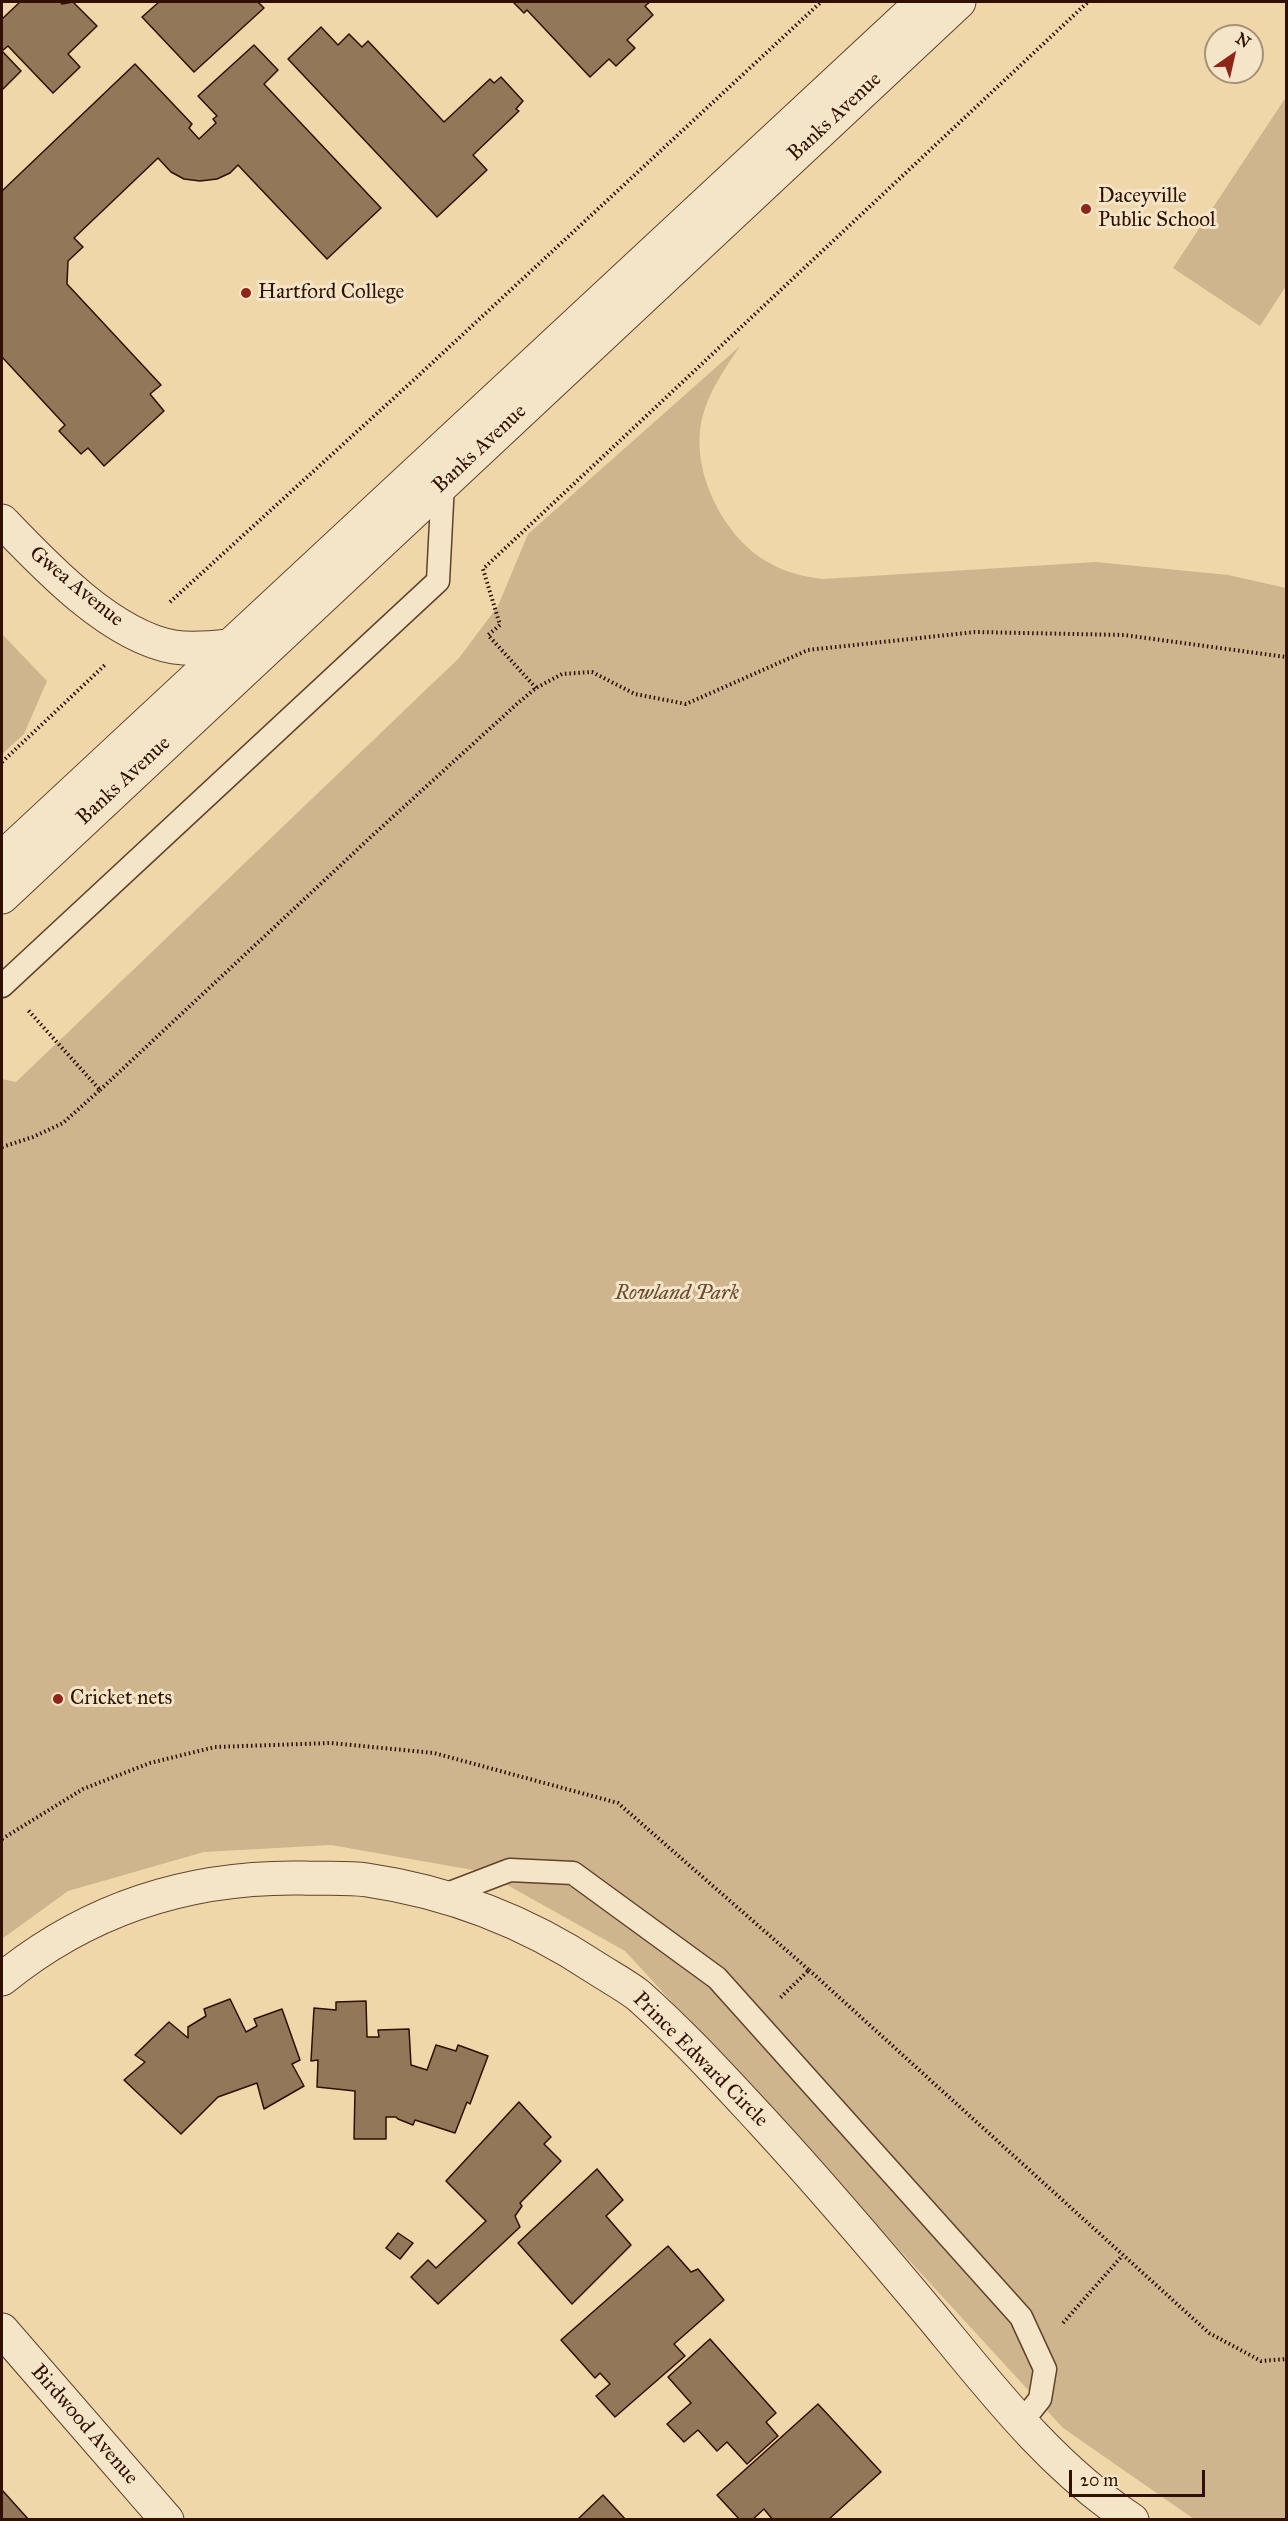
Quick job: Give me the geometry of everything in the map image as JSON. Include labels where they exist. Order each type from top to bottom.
[{"type":"street","name":"Banks Avenue","points":[[2,858],[922,2]]},
{"type":"street","name":"Banks Avenue","points":[[2,897],[959,2]]},
{"type":"street","name":"Gwea Avenue","points":[[2,521],[47,568],[94,607],[136,634],[174,647],[201,649],[229,646]]},
{"type":"street","name":"Prince Edward Circle","points":[[2,1979],[71,1932],[121,1907],[213,1882],[284,1878],[364,1880],[442,1896],[511,1920],[570,1950],[635,1994],[704,2059],[896,2272],[1020,2424],[1101,2499],[1132,2520]]},
{"type":"street","name":"Birdwood Avenue","points":[[2,2330],[167,2520]]},
{"type":"lane","points":[[3,985],[438,581],[443,483]]},
{"type":"lane","points":[[442,1896],[510,1870],[573,1873],[717,1978],[1021,2317],[1045,2369],[1040,2399],[1020,2424]]},
{"type":"path","points":[[167,605],[427,368],[820,2]]},
{"type":"path","points":[[536,688],[488,635],[500,625],[483,569],[1088,2]]},
{"type":"path","points":[[2,1148],[63,1123],[374,834],[536,688],[562,674],[592,672],[635,694],[686,704],[808,650],[975,632],[1124,635],[1287,657]]},
{"type":"path","points":[[2,762],[108,661]]},
{"type":"path","points":[[3,985],[100,1090]]},
{"type":"path","points":[[2,1839],[83,1789],[150,1762],[215,1747],[331,1743],[434,1753],[618,1803],[809,1970],[1209,2333],[1261,2361],[1287,2359]]},
{"type":"path","points":[[755,2022],[809,1970]]},
{"type":"path","points":[[1037,2352],[1122,2256]]},
{"type":"green space","points":[[1286,97],[1286,286],[1260,326],[1173,268]]},
{"type":"green space","name":"Rowland Park","points":[[740,346],[708,399],[702,419],[701,459],[705,479],[723,518],[750,549],[779,568],[822,579],[1096,562],[1228,575],[1286,588],[1286,2519],[1194,2519],[1063,2428],[625,1951],[484,1872],[331,1845],[204,1852],[68,1891],[2,1939],[2,1079],[16,1082],[459,658],[498,606],[528,534]]},
{"type":"green space","points":[[2,634],[47,681],[24,734],[2,754]]},
{"type":"building","points":[[20,2],[60,2],[62,4],[73,2],[97,26],[68,54],[80,67],[53,93],[8,46],[2,51],[2,19]]},
{"type":"building","points":[[159,2],[258,2],[264,8],[194,72],[142,17]]},
{"type":"building","points":[[513,2],[650,2],[645,6],[653,15],[627,40],[635,48],[616,66],[609,59],[590,77],[527,10],[524,13]]},
{"type":"building","points":[[321,27],[338,45],[349,34],[362,47],[368,41],[444,122],[490,79],[494,83],[501,77],[523,101],[516,109],[519,111],[473,155],[487,170],[437,217],[288,59]]},
{"type":"building","points":[[254,45],[278,70],[264,84],[381,208],[327,259],[238,165],[230,173],[217,179],[200,181],[184,179],[171,172],[158,158],[74,238],[83,247],[68,261],[67,284],[161,385],[150,394],[164,411],[104,466],[88,448],[81,454],[59,431],[65,425],[2,357],[2,191],[135,64],[192,124],[189,128],[199,139],[216,123],[213,119],[217,116],[198,96]]},
{"type":"building","points":[[2,51],[21,71],[2,90]]},
{"type":"building","points":[[230,1999],[246,2032],[257,2026],[254,2019],[282,2009],[300,2060],[292,2064],[304,2086],[264,2109],[257,2083],[218,2097],[181,2134],[124,2080],[145,2062],[135,2055],[169,2022],[188,2038],[188,2027],[206,2016],[204,2009]]},
{"type":"building","points":[[366,2001],[367,2037],[379,2037],[378,2030],[409,2029],[411,2065],[427,2070],[436,2045],[456,2051],[458,2045],[488,2056],[470,2104],[467,2102],[455,2133],[415,2120],[413,2125],[396,2117],[386,2117],[386,2139],[354,2139],[355,2091],[317,2087],[318,2060],[311,2061],[314,2008],[336,2010],[336,2002]]},
{"type":"building","points":[[519,2102],[551,2137],[544,2144],[561,2161],[520,2203],[522,2206],[515,2216],[520,2227],[438,2304],[411,2277],[428,2260],[436,2268],[486,2221],[446,2181]]},
{"type":"building","points":[[597,2169],[623,2200],[606,2216],[631,2245],[572,2304],[518,2243]]},
{"type":"building","points":[[398,2233],[413,2243],[400,2259],[386,2248]]},
{"type":"building","points":[[668,2246],[691,2272],[698,2269],[724,2300],[674,2344],[685,2356],[615,2417],[596,2396],[610,2384],[600,2373],[595,2378],[561,2340]]},
{"type":"building","points":[[710,2339],[776,2413],[766,2422],[778,2436],[747,2464],[727,2442],[717,2451],[698,2430],[684,2442],[667,2424],[691,2403],[668,2377]]},
{"type":"building","points":[[818,2404],[881,2472],[828,2520],[773,2520],[764,2509],[752,2520],[740,2520],[717,2495]]},
{"type":"building","points":[[2,2490],[29,2520],[2,2520]]},
{"type":"building","points":[[603,2495],[626,2520],[577,2520]]},
{"type":"place","name":"Daceyville Public School","points":[[1086,209]]},
{"type":"place","name":"Hartford College","points":[[246,293]]},
{"type":"place","name":"Cricket nets","points":[[58,1699]]}]
